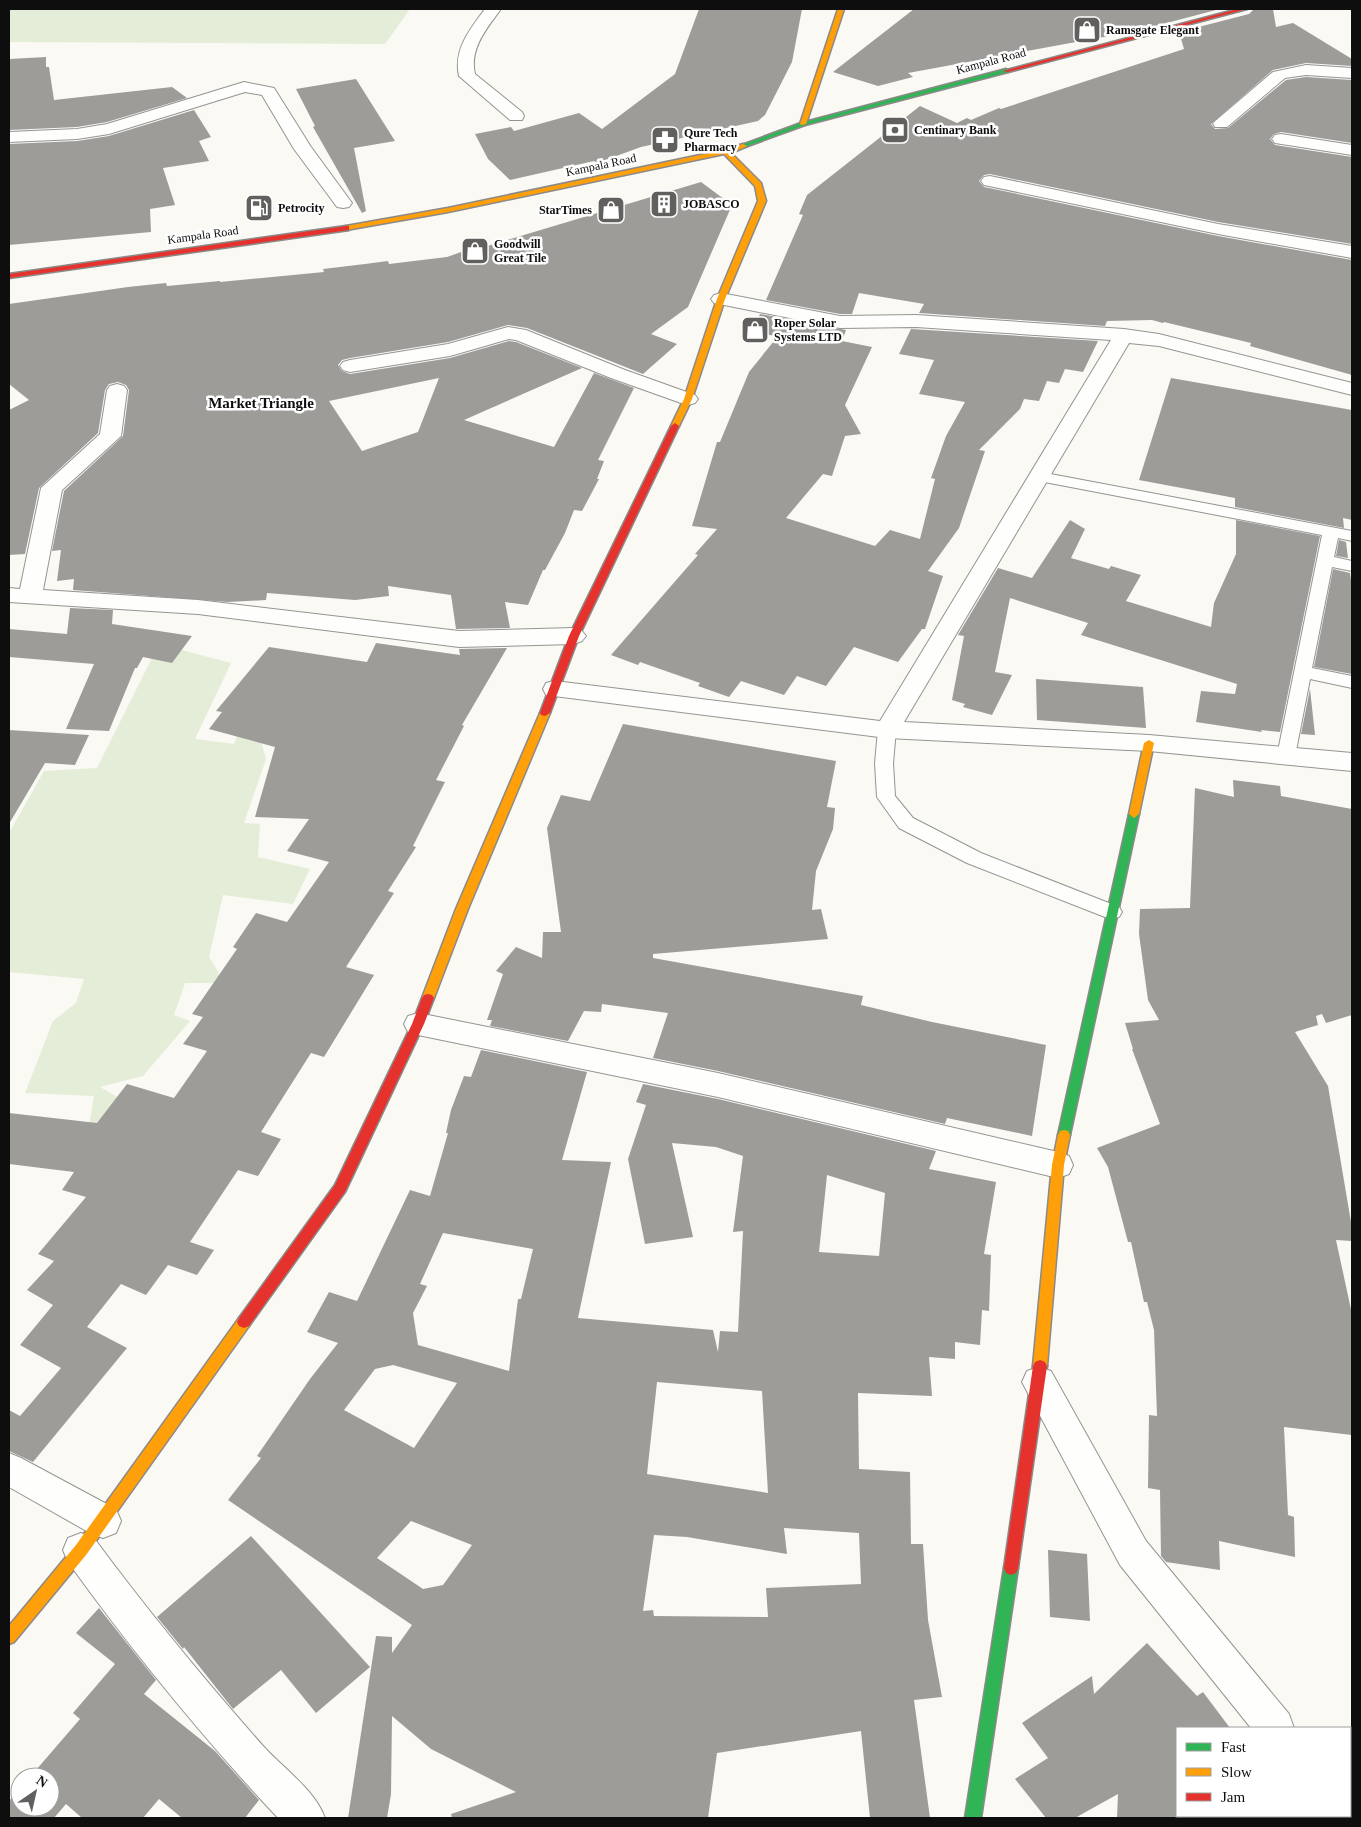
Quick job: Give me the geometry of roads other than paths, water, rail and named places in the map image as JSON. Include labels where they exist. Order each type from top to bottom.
[{"type":"street","points":[[493,9],[471,42],[464,68],[467,76],[516,116]]},
{"type":"street","points":[[803,124],[842,9]]},
{"type":"street","name":"Kampala Road","points":[[9,276],[306,234],[448,210],[726,152],[803,124],[1244,9]]},
{"type":"street","points":[[1221,123],[1279,75],[1299,70],[1352,73]]},
{"type":"street","points":[[9,137],[77,134],[109,129],[220,93],[244,87],[255,87],[268,91],[303,149],[343,203]]},
{"type":"street","points":[[1282,139],[1352,150]]},
{"type":"street","points":[[9,1637],[103,1521],[340,1188],[418,1024],[462,909],[555,689],[574,636],[688,398],[721,299],[762,201],[758,185],[726,152]]},
{"type":"street","points":[[990,181],[1218,229],[1352,252]]},
{"type":"street","points":[[721,299],[840,322],[916,321],[1124,335],[1159,340],[1352,389]]},
{"type":"street","points":[[350,366],[450,350],[508,333],[519,334],[618,374],[688,398]]},
{"type":"street","points":[[887,730],[1124,335]]},
{"type":"street","points":[[117,390],[110,436],[52,488],[19,595],[198,607],[459,639],[574,636]]},
{"type":"street","points":[[555,689],[887,730],[1148,743],[1352,762]]},
{"type":"street","points":[[973,1818],[1039,1382],[1058,1165],[1148,743]]},
{"type":"street","points":[[418,1024],[718,1085],[1058,1165]]},
{"type":"street","points":[[1039,1382],[1133,1553],[1274,1727]]},
{"type":"street","points":[[9,1469],[103,1521]]},
{"type":"street","points":[[81,1550],[133,1622],[251,1761],[305,1818]]},
{"type":"lane","points":[[1040,476],[1352,536]]},
{"type":"lane","points":[[1286,756],[1331,532]]},
{"type":"lane","points":[[1325,560],[1352,566]]},
{"type":"lane","points":[[1303,672],[1352,682]]},
{"type":"lane","points":[[887,730],[884,763],[886,797],[906,823],[974,858],[1112,912]]},
{"type":"place","name":"Ramsgate Elegant","points":[[1087,30]]},
{"type":"place","name":"Centinary Bank","points":[[895,130]]},
{"type":"place","name":"Qure Tech Pharmacy","points":[[665,140]]},
{"type":"place","name":"JOBASCO","points":[[664,204]]},
{"type":"place","name":"Petrocity","points":[[259,208]]},
{"type":"place","name":"StarTimes","points":[[611,210]]},
{"type":"place","name":"Goodwill Great Tile","points":[[475,251]]},
{"type":"place","name":"Roper Solar Systems LTD","points":[[755,330]]},
{"type":"district","name":"Market Triangle","points":[[261,403]]}]
